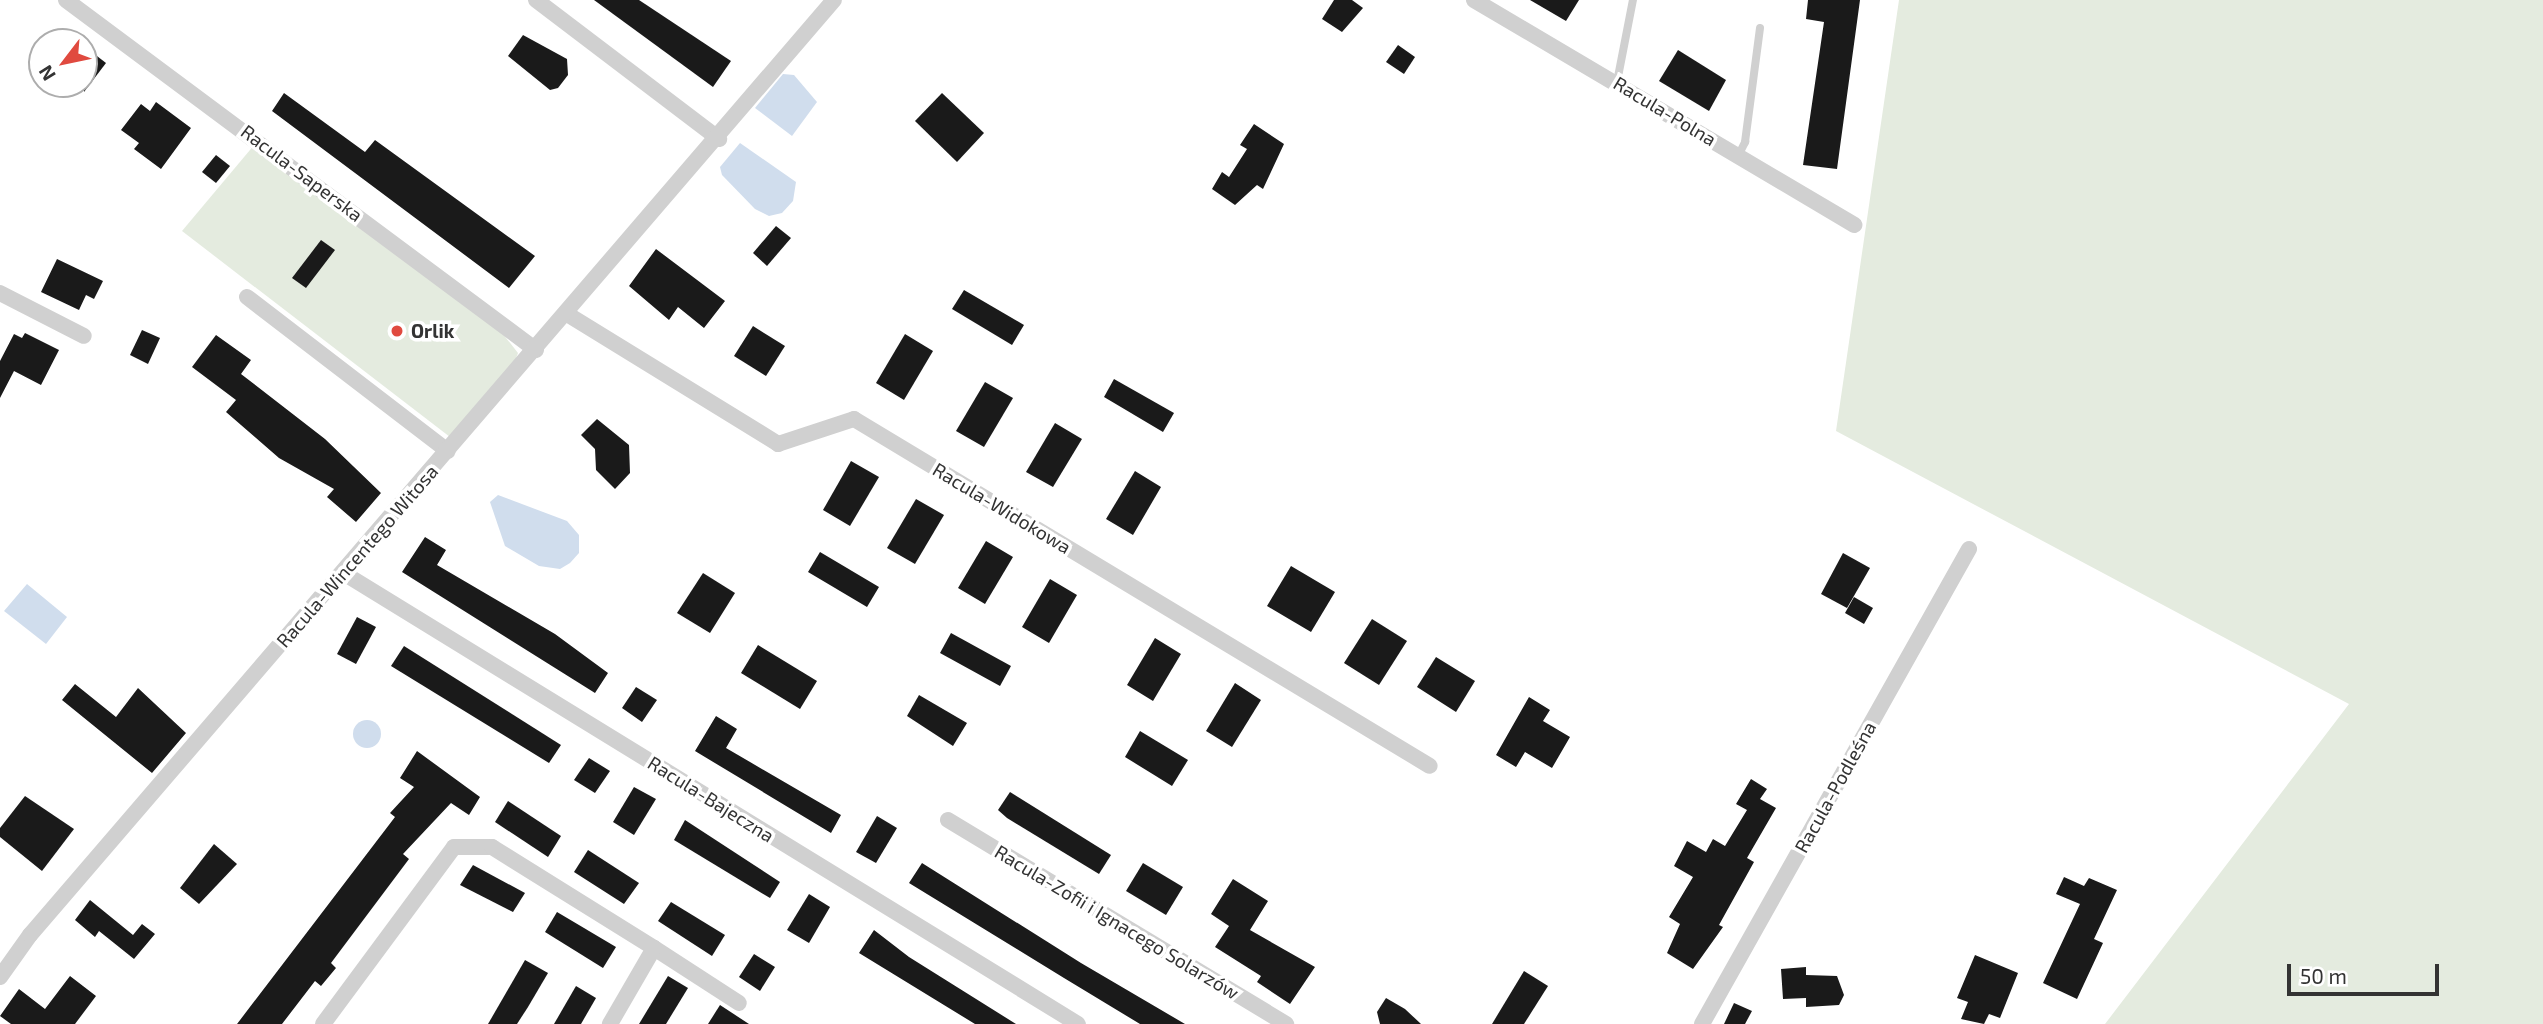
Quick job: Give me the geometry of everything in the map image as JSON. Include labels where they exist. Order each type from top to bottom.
[{"type":"street","name":"Racula-Saperska","points":[[66,0],[536,350]]},
{"type":"street","points":[[536,0],[719,139]]},
{"type":"street","name":"Racula-Wincentego Witosa","points":[[0,977],[30,935],[719,139],[834,0]]},
{"type":"street","name":"Racula-Polna","points":[[1474,0],[1854,225]]},
{"type":"street","points":[[0,293],[84,336]]},
{"type":"street","points":[[247,298],[448,451]]},
{"type":"street","name":"Racula-Widokowa","points":[[567,313],[778,444],[853,419],[1430,766]]},
{"type":"street","name":"Racula-Podleśna","points":[[1702,1024],[1969,549]]},
{"type":"street","name":"Racula-Bajeczna","points":[[345,573],[1078,1024]]},
{"type":"street","name":"Racula-Zofii i Ignacego Solarzów","points":[[948,820],[1286,1024]]},
{"type":"street","points":[[323,1024],[454,847],[492,846],[739,1003]]},
{"type":"street","points":[[610,1024],[654,948]]},
{"type":"lane","points":[[1616,82],[1633,0]]},
{"type":"lane","points":[[1738,156],[1745,142],[1759,28]]},
{"type":"shaded area","points":[[1899,0],[2543,0],[2543,1024],[2105,1024],[2349,704],[1836,431]]},
{"type":"shaded area","points":[[255,144],[499,329],[518,353],[513,366],[450,437],[182,231]]},
{"type":"water","points":[[783,74],[794,75],[817,102],[792,136],[755,108]]},
{"type":"water","points":[[740,143],[796,182],[793,201],[782,213],[769,216],[755,209],[722,175],[720,167]]},
{"type":"water","points":[[498,495],[567,521],[579,535],[579,553],[560,569],[539,566],[505,546],[490,502]]},
{"type":"water","points":[[27,584],[67,617],[46,644],[4,611]]},
{"type":"water","points":[[367,720],[377,724],[381,734],[377,744],[367,748],[357,744],[353,734],[357,724]]},
{"type":"building","points":[[594,0],[639,0],[731,61],[713,87]]},
{"type":"building","points":[[1334,0],[1352,0],[1363,8],[1342,32],[1322,19]]},
{"type":"building","points":[[1530,0],[1579,0],[1566,21]]},
{"type":"building","points":[[1808,0],[1860,0],[1837,169],[1803,165],[1824,22],[1806,19]]},
{"type":"building","points":[[523,35],[567,59],[568,75],[558,88],[550,90],[508,56]]},
{"type":"building","points":[[1398,45],[1415,57],[1404,74],[1386,62]]},
{"type":"building","points":[[1678,50],[1726,80],[1709,111],[1659,81]]},
{"type":"building","points":[[98,57],[106,63],[98,74]]},
{"type":"building","points":[[284,93],[365,152],[375,140],[535,256],[509,288],[272,111]]},
{"type":"building","points":[[942,93],[984,133],[957,162],[915,121]]},
{"type":"building","points":[[156,102],[191,128],[161,169],[134,149],[139,143],[121,130],[141,104],[150,111]]},
{"type":"building","points":[[1254,124],[1284,144],[1263,189],[1257,185],[1235,205],[1212,189],[1222,172],[1229,177],[1247,149],[1240,145]]},
{"type":"building","points":[[216,155],[230,166],[216,183],[202,172]]},
{"type":"building","points":[[776,226],[791,238],[767,266],[753,253]]},
{"type":"building","points":[[321,240],[335,250],[306,288],[292,278]]},
{"type":"building","points":[[656,249],[725,301],[704,328],[678,307],[669,320],[629,286]]},
{"type":"building","points":[[57,259],[103,281],[94,299],[86,295],[79,310],[41,292]]},
{"type":"building","points":[[964,290],[1024,325],[1012,345],[952,309]]},
{"type":"building","points":[[753,326],[785,346],[766,376],[734,356]]},
{"type":"building","points":[[142,330],[160,338],[148,364],[130,355]]},
{"type":"building","points":[[25,333],[59,350],[41,385],[14,371],[0,398],[0,361],[14,334],[22,338]]},
{"type":"building","points":[[905,334],[933,351],[904,400],[876,383]]},
{"type":"building","points":[[216,335],[251,360],[241,374],[325,439],[381,493],[356,522],[327,497],[334,489],[279,458],[226,412],[236,400],[192,367]]},
{"type":"building","points":[[1114,379],[1174,413],[1163,432],[1104,397]]},
{"type":"building","points":[[985,382],[1013,398],[984,447],[956,431]]},
{"type":"building","points":[[597,419],[629,445],[630,473],[615,489],[596,470],[595,449],[581,435]]},
{"type":"building","points":[[1055,423],[1082,439],[1053,487],[1026,472]]},
{"type":"building","points":[[851,461],[879,477],[850,526],[823,510]]},
{"type":"building","points":[[1135,471],[1161,487],[1133,535],[1106,519]]},
{"type":"building","points":[[916,499],[944,515],[915,564],[887,548]]},
{"type":"building","points":[[425,537],[446,550],[437,565],[555,634],[608,673],[595,693],[402,572]]},
{"type":"building","points":[[986,541],[1013,557],[985,604],[958,588]]},
{"type":"building","points":[[820,552],[879,587],[867,607],[808,572]]},
{"type":"building","points":[[1843,553],[1870,568],[1847,608],[1821,594]]},
{"type":"building","points":[[1291,566],[1335,592],[1311,632],[1267,606]]},
{"type":"building","points":[[703,573],[735,593],[710,633],[677,613]]},
{"type":"building","points":[[1050,579],[1077,595],[1049,643],[1022,627]]},
{"type":"building","points":[[1854,597],[1873,608],[1864,624],[1845,613]]},
{"type":"building","points":[[357,617],[376,627],[356,664],[337,654]]},
{"type":"building","points":[[1372,619],[1407,641],[1379,685],[1344,663]]},
{"type":"building","points":[[951,633],[1011,666],[1000,686],[940,653]]},
{"type":"building","points":[[1155,638],[1181,654],[1153,701],[1127,685]]},
{"type":"building","points":[[758,645],[817,681],[800,709],[741,673]]},
{"type":"building","points":[[404,646],[561,745],[549,763],[391,666]]},
{"type":"building","points":[[1436,657],[1475,681],[1456,712],[1417,687]]},
{"type":"building","points":[[1235,683],[1261,700],[1232,747],[1206,731]]},
{"type":"building","points":[[75,684],[116,717],[138,688],[186,733],[152,773],[62,700]]},
{"type":"building","points":[[636,687],[657,700],[642,722],[622,708]]},
{"type":"building","points":[[919,695],[967,723],[953,746],[907,716]]},
{"type":"building","points":[[1529,697],[1550,710],[1543,721],[1570,737],[1552,768],[1525,752],[1516,767],[1496,755]]},
{"type":"building","points":[[716,716],[737,729],[726,748],[841,815],[831,833],[695,751]]},
{"type":"building","points":[[1140,731],[1188,760],[1172,786],[1125,757]]},
{"type":"building","points":[[417,751],[480,797],[469,815],[451,803],[403,854],[409,859],[331,963],[336,968],[321,986],[315,981],[282,1024],[237,1024],[395,817],[390,813],[414,787],[400,778]]},
{"type":"building","points":[[589,758],[610,771],[595,793],[574,780]]},
{"type":"building","points":[[1751,779],[1767,789],[1760,799],[1776,808],[1747,858],[1754,862],[1719,925],[1723,927],[1693,969],[1667,953],[1680,924],[1669,917],[1693,877],[1674,866],[1687,841],[1706,852],[1713,839],[1725,846],[1747,810],[1736,804]]},
{"type":"building","points":[[634,787],[656,799],[634,835],[613,822]]},
{"type":"building","points":[[1010,792],[1111,855],[1099,874],[998,810]]},
{"type":"building","points":[[25,796],[74,829],[42,871],[0,837],[0,828]]},
{"type":"building","points":[[508,801],[561,836],[548,857],[495,822]]},
{"type":"building","points":[[877,816],[897,828],[876,863],[856,852]]},
{"type":"building","points":[[685,820],[780,882],[770,898],[674,840]]},
{"type":"building","points":[[214,844],[237,864],[199,904],[180,888]]},
{"type":"building","points":[[588,850],[639,883],[624,904],[574,872]]},
{"type":"building","points":[[922,863],[1081,963],[1185,1024],[1140,1024],[1064,978],[909,883]]},
{"type":"building","points":[[1143,863],[1183,887],[1166,915],[1126,891]]},
{"type":"building","points":[[473,865],[525,893],[513,912],[460,885]]},
{"type":"building","points":[[2064,877],[2084,886],[2089,878],[2117,890],[2094,939],[2103,943],[2077,999],[2043,983],[2080,904],[2056,894]]},
{"type":"building","points":[[1233,879],[1268,901],[1250,930],[1315,967],[1290,1004],[1257,982],[1261,976],[1215,947],[1229,926],[1211,914]]},
{"type":"building","points":[[809,894],[830,907],[809,943],[787,930]]},
{"type":"building","points":[[90,900],[133,935],[142,924],[155,934],[134,959],[99,931],[95,937],[75,920]]},
{"type":"building","points":[[671,902],[725,935],[712,956],[658,921]]},
{"type":"building","points":[[557,912],[616,947],[603,968],[545,932]]},
{"type":"building","points":[[874,930],[909,957],[1016,1024],[975,1024],[859,953]]},
{"type":"building","points":[[754,954],[775,967],[760,991],[739,977]]},
{"type":"building","points":[[1975,955],[2018,973],[2000,1018],[1989,1014],[1984,1024],[1961,1019],[1968,1002],[1957,998]]},
{"type":"building","points":[[525,960],[548,973],[517,1024],[488,1024]]},
{"type":"building","points":[[1806,967],[1806,975],[1837,976],[1844,995],[1839,1005],[1806,1007],[1806,998],[1783,999],[1781,969]]},
{"type":"building","points":[[1524,971],[1548,986],[1524,1024],[1492,1024]]},
{"type":"building","points":[[70,976],[96,996],[75,1024],[11,1024],[0,1016],[19,989],[45,1009]]},
{"type":"building","points":[[668,976],[688,988],[666,1024],[639,1024]]},
{"type":"building","points":[[576,986],[596,998],[581,1024],[554,1024]]},
{"type":"building","points":[[1386,998],[1405,1009],[1421,1024],[1380,1024],[1377,1012]]},
{"type":"building","points":[[1734,1003],[1752,1011],[1745,1024],[1724,1024]]},
{"type":"building","points":[[720,1005],[749,1024],[708,1024]]},
{"type":"place","name":"Orlik","points":[[397,331]]}]
